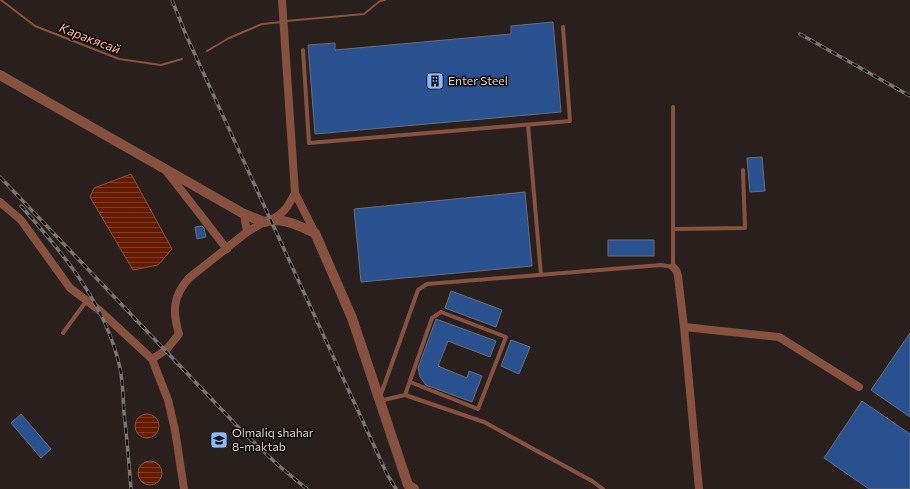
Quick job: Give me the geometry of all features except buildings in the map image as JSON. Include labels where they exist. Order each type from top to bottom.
[{"type":"street","points":[[282,0],[295,193],[315,233],[352,318],[408,485],[414,489]]},
{"type":"street","points":[[0,75],[244,214],[267,221],[294,223],[315,233]]},
{"type":"street","points":[[165,170],[227,249]]},
{"type":"street","points":[[152,359],[166,350],[179,334],[174,310],[181,287],[189,278],[247,232],[280,215],[288,206],[295,193]]},
{"type":"street","points":[[0,202],[21,220],[70,288],[98,309],[152,359],[168,400],[175,430],[184,489]]},
{"type":"street","points":[[244,214],[247,232]]},
{"type":"street","points":[[673,267],[678,276],[684,327],[699,489]]},
{"type":"street","points":[[684,327],[779,337],[859,387]]},
{"type":"lane","points":[[303,50],[309,142],[528,125],[570,121],[563,27]]},
{"type":"lane","points":[[379,401],[418,290],[427,284],[661,265],[673,267],[673,106]]},
{"type":"lane","points":[[528,125],[541,275]]},
{"type":"lane","points":[[673,229],[745,228],[743,170]]},
{"type":"lane","points":[[63,333],[87,300]]},
{"type":"lane","points":[[405,395],[432,318],[441,312],[506,337],[478,408],[410,382]]},
{"type":"lane","points":[[379,401],[405,395],[484,422],[592,481],[603,489]]},
{"type":"shaded area","points":[[131,174],[172,249],[158,265],[133,270],[90,197],[94,188]]},
{"type":"shaded area","points":[[147,414],[152,415],[158,421],[158,431],[152,437],[147,438],[142,437],[136,431],[135,426],[136,421],[142,415]]},
{"type":"shaded area","points":[[150,461],[159,464],[162,473],[159,482],[150,485],[141,482],[138,473],[141,464]]},
{"type":"waterway","name":"Каракясай","points":[[1,0],[35,26],[119,59],[161,65],[182,59]]},
{"type":"waterway","name":"Каракясай","points":[[286,21],[364,14],[380,1],[385,0]]},
{"type":"waterway","name":"Каракясай","points":[[207,51],[229,38],[262,24],[282,22]]},
{"type":"railway","points":[[172,0],[186,35],[387,474],[396,489]]},
{"type":"railway","points":[[800,34],[910,96]]},
{"type":"railway","points":[[0,177],[243,432],[278,465],[307,489]]},
{"type":"railway","points":[[21,206],[67,261],[94,301],[105,322],[120,368],[122,379],[131,489]]},
{"type":"place","name":"Enter Steel","points":[[435,81]]},
{"type":"place","name":"Olmaliq shahar 8-maktab","points":[[219,440]]}]
